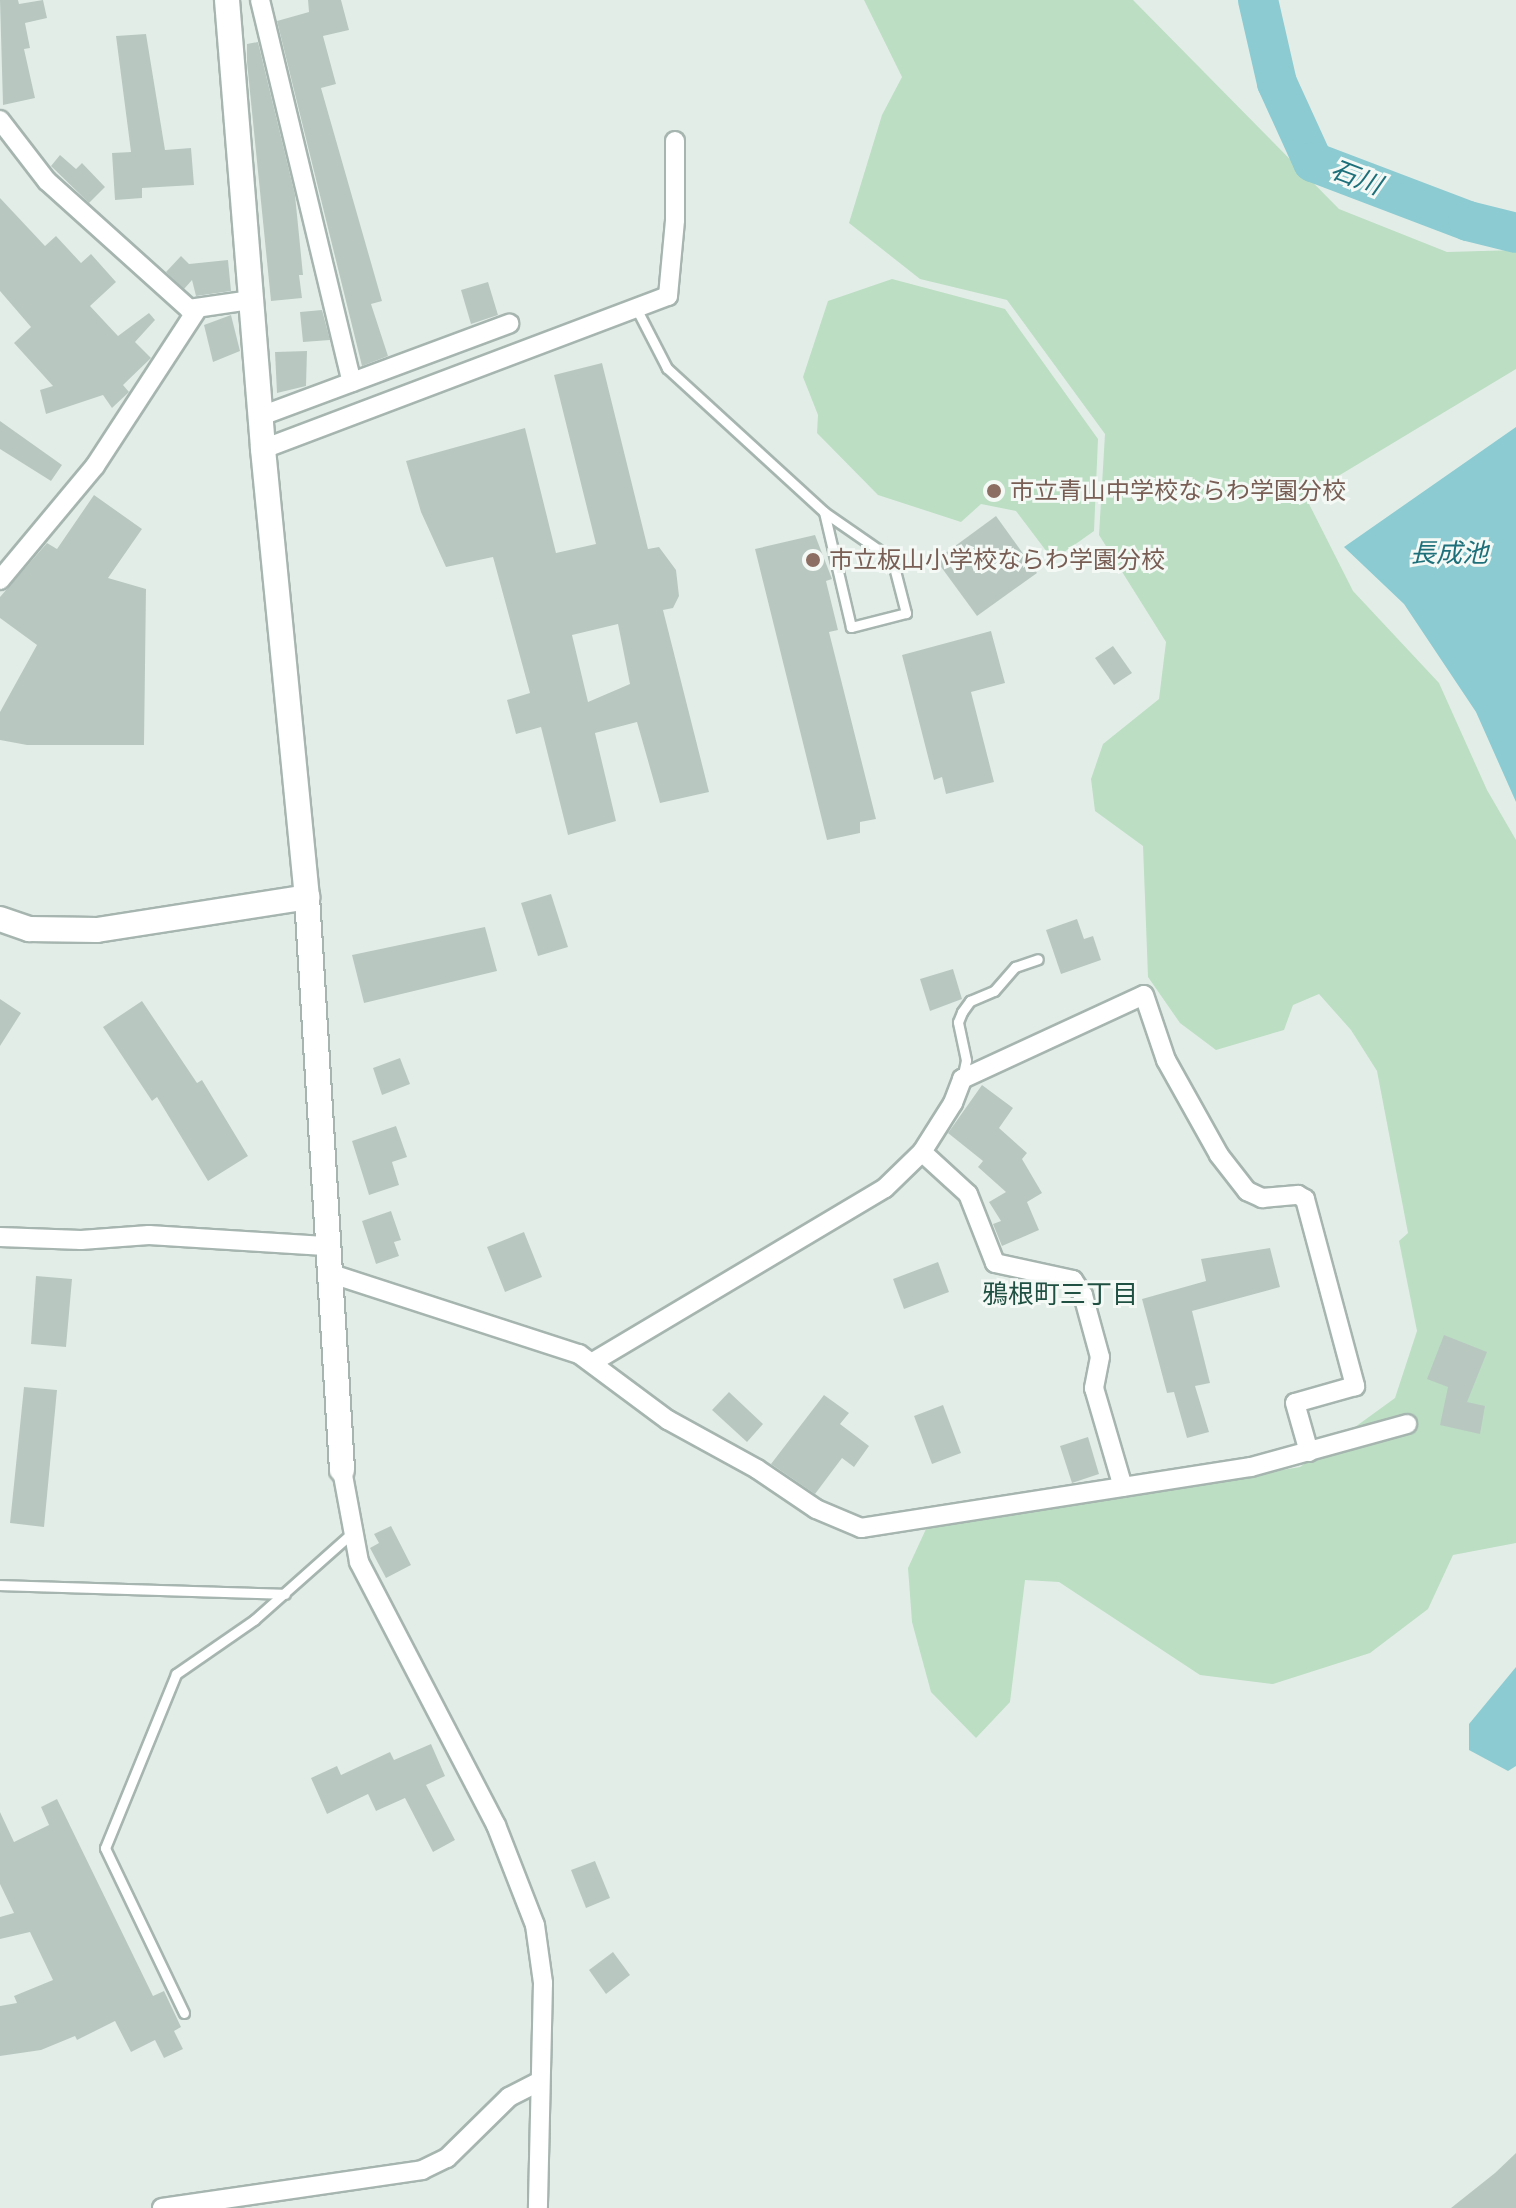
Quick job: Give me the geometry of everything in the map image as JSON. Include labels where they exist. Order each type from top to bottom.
[{"type":"street","points":[[227,0],[263,449],[307,897],[325,1246],[342,1470],[351,1534],[359,1562],[496,1825],[526,1894],[543,1983],[538,2208]]},
{"type":"street","points":[[260,0],[352,382]]},
{"type":"street","points":[[0,120],[65,198],[196,311]]},
{"type":"street","points":[[263,449],[668,296],[675,141]]},
{"type":"street","points":[[0,580],[95,466],[196,311],[251,300]]},
{"type":"street","points":[[261,416],[509,324]]},
{"type":"street","points":[[0,919],[29,929],[97,930],[307,897]]},
{"type":"street","points":[[593,1362],[885,1188],[922,1152],[953,1103],[962,1079],[1144,995],[1166,1060],[1219,1155],[1247,1191],[1262,1198],[1298,1195],[1305,1199],[1355,1386],[1295,1403],[1309,1452]]},
{"type":"street","points":[[922,1152],[968,1194],[995,1263],[1073,1280],[1083,1295],[1100,1357],[1094,1388],[1123,1487]]},
{"type":"street","points":[[0,1237],[149,1235],[325,1246]]},
{"type":"street","points":[[329,1273],[593,1362],[668,1420],[757,1469],[816,1509],[861,1528],[1251,1467],[1407,1424]]},
{"type":"street","points":[[162,2208],[422,2170],[447,2158],[509,2097],[540,2081]]},
{"type":"lane","points":[[635,306],[667,368],[824,512],[892,559],[906,613],[851,627],[824,512]]},
{"type":"lane","points":[[962,1079],[966,1060],[958,1022],[962,1012],[970,1001],[994,991],[1015,967],[1038,959]]},
{"type":"lane","points":[[184,2013],[105,1848],[176,1674],[285,1594],[351,1534]]},
{"type":"lane","points":[[0,1585],[285,1594]]},
{"type":"green space","points":[[864,0],[1133,0],[1339,209],[1447,252],[1516,250],[1516,369],[1305,496],[1353,591],[1439,683],[1487,790],[1516,840],[1516,1543],[1453,1555],[1428,1609],[1370,1653],[1273,1684],[1200,1675],[1059,1582],[1025,1580],[1010,1702],[976,1738],[931,1692],[912,1622],[908,1568],[926,1529],[1300,1467],[1395,1398],[1417,1331],[1399,1241],[1408,1233],[1377,1071],[1351,1030],[1319,994],[1293,1005],[1284,1030],[1216,1050],[1180,1023],[1148,977],[1143,846],[1095,811],[1091,779],[1103,744],[1159,699],[1166,642],[1099,535],[1105,434],[1007,300],[920,279],[849,223],[882,115],[902,77]]},
{"type":"green space","points":[[892,279],[1005,309],[1098,439],[1094,531],[1053,560],[1016,511],[981,504],[961,522],[878,495],[817,433],[818,415],[803,377],[828,301]]},
{"type":"water","name":"長成池","points":[[1516,427],[1516,802],[1476,712],[1404,604],[1344,547]]},
{"type":"water","points":[[1516,1667],[1516,1766],[1508,1771],[1469,1750],[1469,1724]]},
{"type":"building","points":[[0,0],[18,0],[19,4],[43,0],[47,18],[25,23],[30,48],[24,49],[35,98],[3,105]]},
{"type":"building","points":[[308,0],[341,0],[349,30],[323,36],[336,84],[321,88],[382,301],[371,304],[388,356],[362,366],[277,21],[309,12]]},
{"type":"building","points":[[146,34],[165,150],[191,148],[194,185],[142,188],[142,198],[115,200],[112,153],[131,152],[116,36]]},
{"type":"building","points":[[258,42],[295,195],[303,275],[299,275],[302,298],[271,301],[247,62],[247,44]]},
{"type":"building","points":[[60,155],[76,169],[82,163],[105,187],[89,203],[51,166]]},
{"type":"building","points":[[0,198],[45,246],[56,236],[81,263],[91,254],[116,282],[90,306],[118,336],[149,313],[155,320],[135,342],[151,358],[123,385],[129,392],[112,408],[103,395],[46,414],[40,390],[53,386],[14,343],[31,327],[0,291]]},
{"type":"building","points":[[181,256],[189,264],[228,260],[231,291],[196,296],[192,280],[184,289],[166,272]]},
{"type":"building","points":[[488,282],[498,315],[471,324],[461,290]]},
{"type":"building","points":[[322,310],[330,340],[303,342],[300,312]]},
{"type":"building","points":[[231,315],[240,351],[213,362],[204,325]]},
{"type":"building","points":[[307,351],[306,386],[277,393],[275,352]]},
{"type":"building","points":[[602,363],[648,549],[659,547],[676,570],[679,596],[673,608],[663,610],[709,792],[660,803],[637,722],[595,733],[616,821],[568,835],[541,727],[516,734],[507,700],[530,693],[493,557],[446,567],[421,512],[406,461],[525,428],[556,553],[596,544],[554,375]],"holes":[[[618,624],[630,684],[588,702],[572,635]]]},
{"type":"building","points":[[0,421],[62,465],[51,481],[0,449]]},
{"type":"building","points":[[94,495],[142,529],[108,578],[146,589],[144,745],[27,745],[0,740],[0,712],[37,645],[0,618],[0,597],[47,543],[57,549]]},
{"type":"building","points":[[996,516],[1037,573],[977,616],[936,560]]},
{"type":"building","points":[[815,535],[832,579],[826,581],[838,630],[829,632],[876,819],[860,822],[860,833],[827,840],[755,549]]},
{"type":"building","points":[[991,631],[1005,683],[971,692],[994,782],[946,794],[942,777],[934,780],[902,655]]},
{"type":"building","points":[[1113,646],[1132,673],[1114,685],[1095,658]]},
{"type":"building","points":[[551,894],[568,947],[538,956],[521,903]]},
{"type":"building","points":[[1077,919],[1084,939],[1093,936],[1101,960],[1061,974],[1046,930]]},
{"type":"building","points":[[485,927],[497,971],[364,1003],[352,955]]},
{"type":"building","points":[[953,969],[962,999],[930,1011],[920,979]]},
{"type":"building","points":[[0,999],[21,1013],[0,1046]]},
{"type":"building","points":[[142,1001],[197,1083],[202,1080],[248,1156],[208,1181],[157,1097],[152,1101],[103,1027]]},
{"type":"building","points":[[400,1058],[410,1084],[382,1095],[373,1068]]},
{"type":"building","points":[[982,1085],[1013,1108],[999,1128],[1027,1153],[1022,1159],[1042,1193],[1027,1202],[1039,1230],[1002,1246],[993,1224],[1001,1221],[989,1202],[1006,1192],[978,1167],[983,1161],[948,1133]]},
{"type":"building","points":[[396,1126],[407,1157],[392,1162],[399,1185],[369,1195],[352,1141]]},
{"type":"building","points":[[391,1211],[401,1240],[394,1242],[399,1256],[376,1264],[362,1221]]},
{"type":"building","points":[[524,1232],[542,1277],[505,1292],[487,1247]]},
{"type":"building","points":[[1270,1248],[1280,1287],[1192,1311],[1210,1383],[1195,1386],[1209,1432],[1187,1438],[1174,1392],[1167,1393],[1142,1299],[1206,1281],[1201,1259]]},
{"type":"building","points":[[938,1262],[949,1292],[904,1309],[893,1279]]},
{"type":"building","points":[[36,1276],[72,1279],[66,1347],[31,1344]]},
{"type":"building","points":[[1444,1335],[1487,1352],[1467,1402],[1485,1406],[1480,1434],[1440,1425],[1448,1387],[1427,1379]]},
{"type":"building","points":[[24,1387],[57,1390],[44,1527],[10,1523]]},
{"type":"building","points":[[729,1392],[763,1424],[747,1442],[712,1410]]},
{"type":"building","points":[[824,1395],[849,1413],[840,1424],[869,1446],[854,1467],[842,1458],[815,1494],[771,1464]]},
{"type":"building","points":[[943,1405],[961,1453],[932,1464],[914,1416]]},
{"type":"building","points":[[1088,1437],[1099,1474],[1072,1483],[1060,1446]]},
{"type":"building","points":[[391,1526],[411,1565],[386,1578],[370,1548],[379,1543],[374,1534]]},
{"type":"building","points":[[431,1744],[445,1776],[426,1785],[455,1840],[433,1852],[405,1798],[376,1811],[368,1794],[327,1814],[311,1778],[337,1766],[341,1775],[390,1752],[394,1760]]},
{"type":"building","points":[[57,1799],[153,1996],[164,1991],[181,2027],[174,2031],[183,2049],[164,2058],[155,2040],[131,2052],[115,2021],[77,2040],[75,2036],[41,2050],[0,2056],[0,2006],[17,2003],[14,1996],[53,1980],[30,1932],[0,1939],[0,1917],[14,1913],[0,1884],[0,1812],[14,1842],[49,1825],[41,1807]]},
{"type":"building","points":[[595,1861],[610,1898],[586,1908],[571,1870]]},
{"type":"building","points":[[613,1952],[630,1975],[606,1994],[589,1970]]},
{"type":"building","points":[[1516,2153],[1516,2208],[1451,2208],[1495,2173]]},
{"type":"waterway","name":"石川","points":[[1258,0],[1277,83],[1313,162],[1468,221],[1516,233]]},
{"type":"place","name":"市立青山中学校ならわ学園分校","points":[[994,491]]},
{"type":"place","name":"市立板山小学校ならわ学園分校","points":[[813,560]]},
{"type":"district","name":"鴉根町三丁目","points":[[1060,1295]]}]
